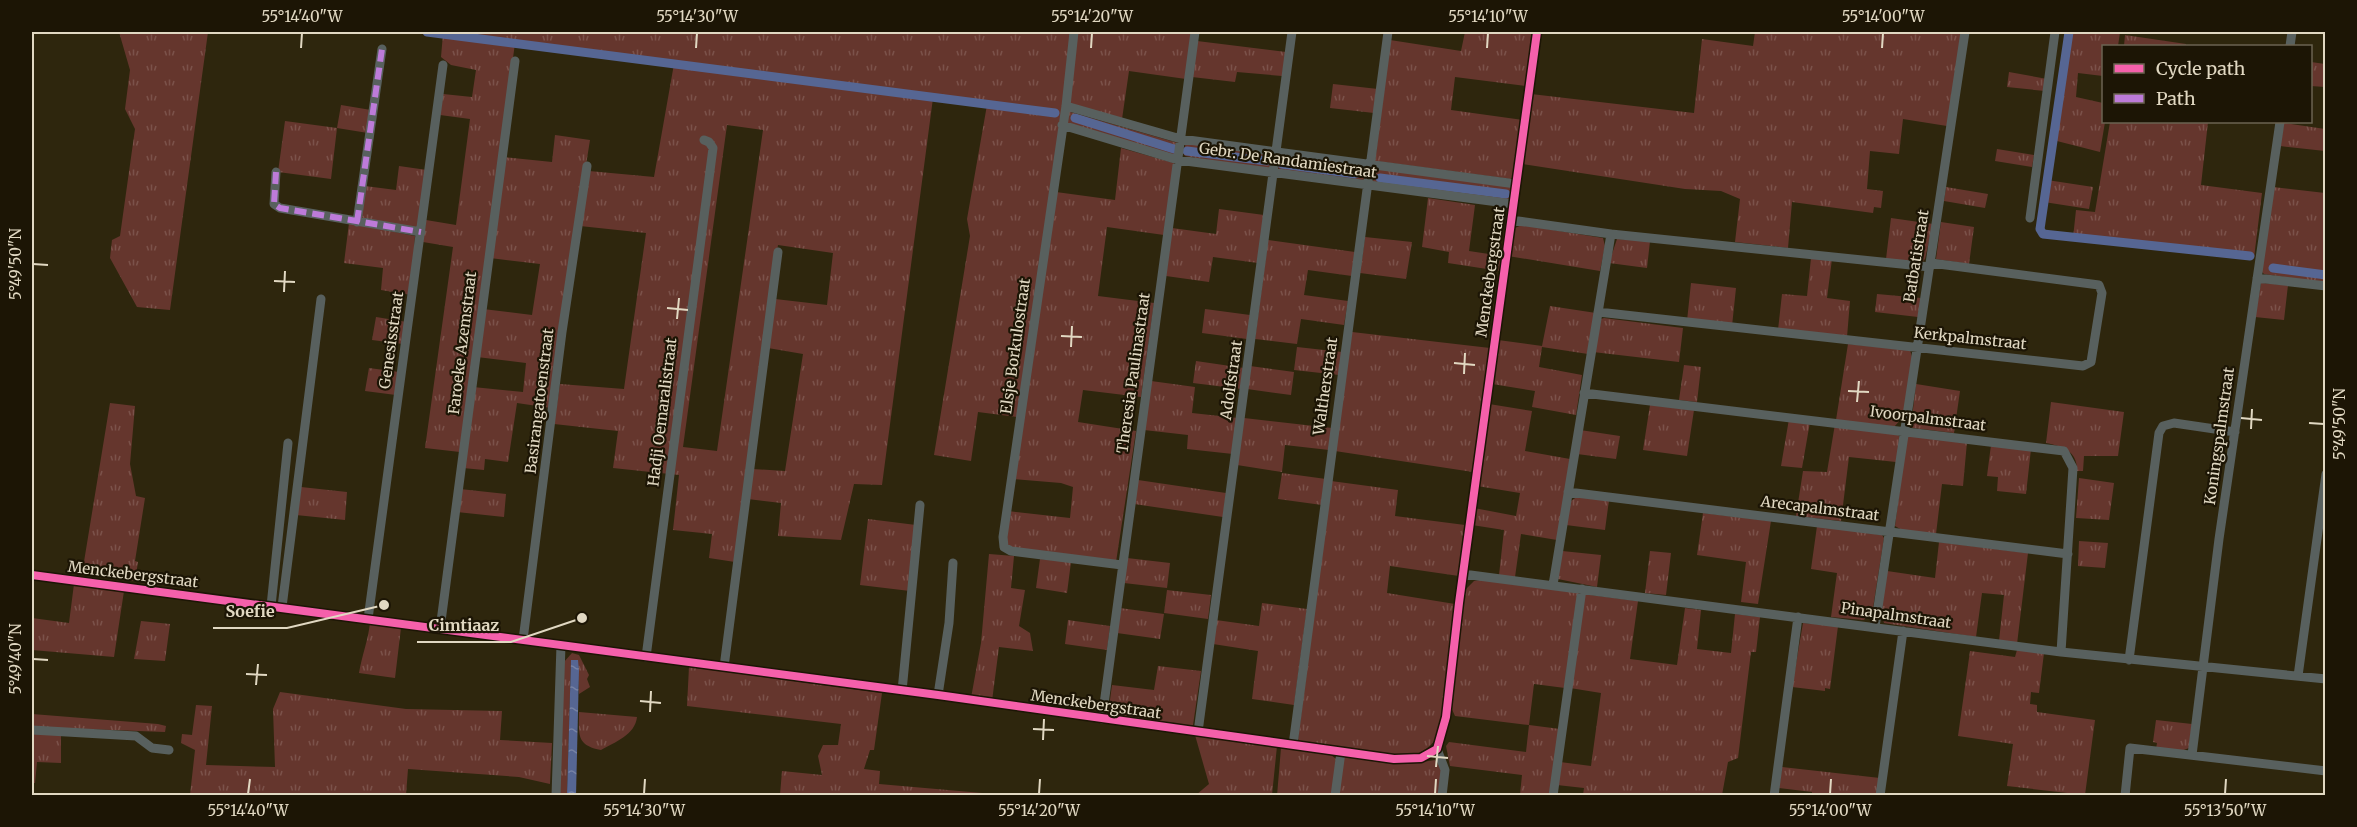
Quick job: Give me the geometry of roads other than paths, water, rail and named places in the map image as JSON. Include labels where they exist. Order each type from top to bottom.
[{"type":"street","name":"Elsje Borkulostraat","points":[[1074,32],[1066,106],[1003,537],[1004,547],[1026,554],[1122,565]]},
{"type":"street","name":"Theresia Paulinastraat","points":[[1102,719],[1195,32]]},
{"type":"street","name":"Adolfstraat","points":[[1198,732],[1292,32]]},
{"type":"street","name":"Waltherstraat","points":[[1293,745],[1388,32]]},
{"type":"street","name":"Menckebergstraat","points":[[32,575],[938,695],[1341,752],[1407,759],[1421,758],[1437,749],[1446,717],[1463,574],[1537,32]]},
{"type":"street","name":"Batbatistraat","points":[[1875,627],[1965,32]]},
{"type":"street","points":[[2030,218],[2055,32]]},
{"type":"street","points":[[357,222],[382,49]]},
{"type":"street","name":"Faroeke Azemstraat","points":[[440,629],[515,61]]},
{"type":"street","name":"Genesisstraat","points":[[368,620],[443,64]]},
{"type":"street","name":"Gebr. De Randamiestraat","points":[[1066,106],[1181,139],[1516,184]]},
{"type":"street","name":"Koningspalmstraat","points":[[2192,755],[2235,432],[2280,123]]},
{"type":"street","name":"Gebr. De Randamiestraat","points":[[1062,125],[1178,160],[1513,204]]},
{"type":"street","name":"Hadji Oemaralistraat","points":[[646,657],[713,148],[710,142],[704,140]]},
{"type":"street","name":"Basirangatoenstraat","points":[[523,640],[562,332],[587,166]]},
{"type":"street","points":[[276,172],[273,198],[276,206],[421,232]]},
{"type":"street","points":[[1511,220],[1611,234],[1930,265]]},
{"type":"street","points":[[1553,585],[1611,234]]},
{"type":"street","points":[[724,667],[778,252]]},
{"type":"street","name":"Kerkpalmstraat","points":[[1598,312],[2083,366],[2091,359],[2102,293],[2099,285],[1930,265]]},
{"type":"street","points":[[2257,279],[2325,286]]},
{"type":"street","points":[[282,608],[321,299]]},
{"type":"street","name":"Ivoorpalmstraat","points":[[1584,393],[2064,451],[2070,457],[2073,468],[2061,652]]},
{"type":"street","points":[[2129,660],[2159,433],[2163,426],[2174,423],[2235,432]]},
{"type":"street","points":[[271,606],[288,443]]},
{"type":"street","points":[[2298,676],[2325,474]]},
{"type":"street","name":"Arecapalmstraat","points":[[1569,492],[2068,554]]},
{"type":"street","points":[[902,691],[921,506]]},
{"type":"street","points":[[938,695],[949,623],[953,563]]},
{"type":"street","name":"Pinapalmstraat","points":[[1463,574],[2061,652],[2325,679]]},
{"type":"street","points":[[1553,795],[1582,589]]},
{"type":"street","points":[[1774,795],[1798,617]]},
{"type":"street","points":[[1880,795],[1903,631]]},
{"type":"street","points":[[556,795],[561,645]]},
{"type":"street","points":[[32,730],[136,736],[152,748],[169,750]]},
{"type":"street","points":[[2125,795],[2130,748],[2325,771]]},
{"type":"street","points":[[1437,749],[1445,770],[1442,795]]},
{"type":"street","points":[[1335,795],[1341,752]]},
{"type":"water","points":[[571,660],[578,660],[579,670],[576,796],[567,795]]},
{"type":"waterway","points":[[427,32],[1055,113]]},
{"type":"waterway","points":[[2069,32],[2040,229],[2043,234],[2250,256]]},
{"type":"waterway","points":[[1075,118],[1174,149]]},
{"type":"waterway","points":[[1187,151],[1267,161]]},
{"type":"waterway","points":[[1282,164],[1355,174]]},
{"type":"waterway","points":[[1380,178],[1506,194]]},
{"type":"waterway","points":[[2273,268],[2326,275]]},
{"type":"place","name":"Soefie","points":[[384,605]]},
{"type":"place","name":"Cimtiaaz","points":[[582,618]]}]
